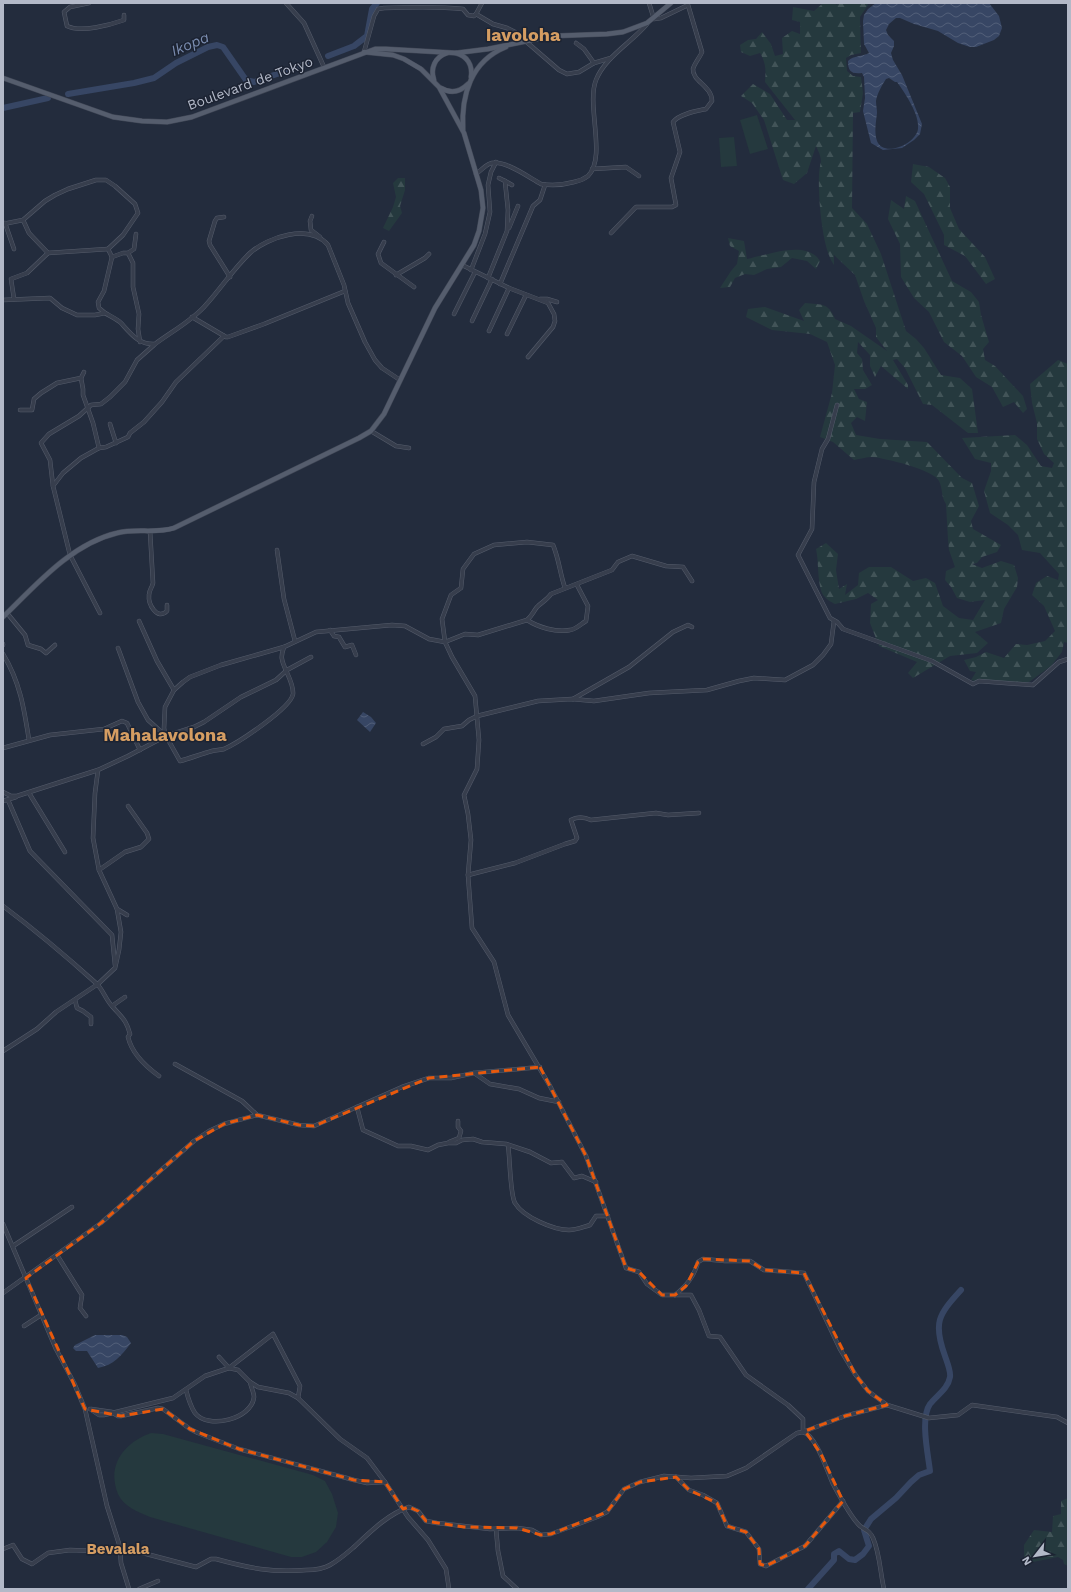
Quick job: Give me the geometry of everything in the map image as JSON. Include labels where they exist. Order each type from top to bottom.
[{"type":"main road","points":[[435,82],[432,72],[435,63],[442,56],[453,53],[488,49],[556,35],[607,34],[629,30],[647,24],[671,3]]},
{"type":"main road","points":[[439,87],[454,92],[462,89],[470,81],[479,66],[485,60],[502,49],[522,42]]},
{"type":"main road","name":"Boulevard de Tokyo","points":[[3,78],[114,116],[142,121],[167,122],[192,117],[255,95],[364,52],[386,48],[453,53]]},
{"type":"main road","points":[[3,617],[70,555],[90,543],[109,535],[129,530],[150,531],[174,528],[339,449],[371,431],[384,414],[435,308],[474,245],[482,220],[482,198],[464,133],[435,82],[421,69],[404,59],[393,55],[364,52]]},
{"type":"main road","points":[[453,53],[462,55],[472,70],[463,105],[464,133]]},
{"type":"street","points":[[89,3],[67,9],[64,12],[67,26],[73,29],[96,27],[124,20],[124,15]]},
{"type":"street","points":[[286,3],[304,23],[324,67]]},
{"type":"street","points":[[364,52],[374,16],[378,9],[423,6],[456,8],[463,9],[468,15],[474,16],[482,3]]},
{"type":"street","points":[[611,233],[636,207],[672,207],[676,205],[671,178],[680,152],[673,122],[696,111],[706,109],[712,101],[710,93],[694,74],[693,69],[702,52],[688,5],[661,18],[654,18],[649,3]]},
{"type":"street","points":[[476,14],[493,24],[515,32],[522,42],[559,70],[567,74],[579,72],[594,63],[612,58]]},
{"type":"street","points":[[476,174],[488,164],[496,162],[508,166],[545,185],[576,182],[589,175],[596,152],[594,111],[595,82],[605,65],[647,24]]},
{"type":"street","points":[[576,43],[584,49],[594,63]]},
{"type":"street","points":[[454,314],[473,271],[485,234],[490,212],[488,184],[491,172],[496,162]]},
{"type":"street","points":[[592,169],[626,167],[639,176]]},
{"type":"street","points":[[499,178],[512,185]]},
{"type":"street","points":[[14,248],[4,224],[23,220],[45,201],[68,189],[96,180],[106,180],[115,186],[135,204],[138,213],[123,235],[108,249],[48,253],[27,273],[10,279],[14,299]]},
{"type":"street","points":[[505,181],[508,210],[507,230]]},
{"type":"street","points":[[500,284],[534,206],[540,200],[545,185]]},
{"type":"street","points":[[472,321],[490,279],[507,230],[518,206]]},
{"type":"street","points":[[312,216],[310,222],[311,230],[324,240],[331,249],[344,285],[348,303],[370,352],[382,368],[400,380]]},
{"type":"street","points":[[224,217],[216,218],[209,241],[230,276]]},
{"type":"street","points":[[23,220],[29,233],[48,253]]},
{"type":"street","points":[[100,613],[70,555],[52,486],[50,460],[42,444],[49,434],[79,416],[92,405],[101,404],[110,397],[125,382],[137,360],[155,344],[204,307],[251,252],[275,238],[301,233],[324,240]]},
{"type":"street","points":[[112,257],[123,253],[128,253],[134,249],[136,234]]},
{"type":"street","points":[[384,242],[378,254],[381,264],[414,287]]},
{"type":"street","points":[[108,249],[112,257],[104,291],[98,302],[99,308],[120,322],[128,332],[140,342],[155,344]]},
{"type":"street","points":[[128,253],[133,263],[133,287],[139,314],[138,330],[140,342]]},
{"type":"street","points":[[396,275],[425,258],[429,254]]},
{"type":"street","points":[[462,265],[509,288],[548,303],[554,314],[555,321],[553,327],[528,357]]},
{"type":"street","points":[[489,331],[509,288]]},
{"type":"street","points":[[192,317],[228,337],[345,291]]},
{"type":"street","points":[[507,334],[526,295]]},
{"type":"street","points":[[3,300],[50,298],[67,311],[78,315],[95,315],[105,313]]},
{"type":"street","points":[[537,299],[547,299],[557,302]]},
{"type":"street","points":[[52,486],[63,473],[81,458],[98,448],[106,447],[128,437],[130,433],[144,422],[162,402],[176,382],[224,336]]},
{"type":"street","points":[[84,372],[81,378],[83,395],[93,423],[98,448]]},
{"type":"street","points":[[20,410],[32,410],[34,399],[57,383],[81,378]]},
{"type":"street","points":[[837,405],[828,439],[822,449],[814,482],[812,529],[798,555],[830,618],[843,629],[932,661],[973,684],[979,681],[1033,685],[1059,662],[1068,659]]},
{"type":"street","points":[[110,424],[116,443]]},
{"type":"street","points":[[371,431],[396,446],[410,448]]},
{"type":"street","points":[[150,531],[153,583],[149,594],[150,603],[160,615],[167,611],[167,606]]},
{"type":"street","points":[[565,588],[553,545],[527,542],[494,545],[474,554],[463,569],[462,588],[451,596],[442,619],[445,642],[475,696],[477,716],[479,740],[477,769],[464,795],[471,840],[468,875],[472,928],[494,962],[508,1015],[540,1067],[586,1156],[626,1268],[639,1272],[647,1284],[662,1295],[691,1295],[699,1310],[709,1336],[720,1337],[746,1375],[788,1405],[803,1419],[803,1432]]},
{"type":"street","points":[[277,550],[284,599],[295,641]]},
{"type":"street","points":[[165,735],[165,707],[174,690],[183,682],[196,675],[250,656],[284,647],[316,632],[392,625],[405,626],[429,639],[445,642],[465,634],[478,635],[527,620],[532,616],[537,607],[548,600],[551,594],[612,570],[618,562],[632,556],[666,566],[683,567],[692,581]]},
{"type":"street","points":[[527,620],[534,624],[554,630],[571,630],[586,621],[588,606],[577,585]]},
{"type":"street","points":[[7,613],[25,635],[28,645],[46,652],[55,645]]},
{"type":"street","points":[[423,744],[436,737],[444,729],[462,726],[477,716],[538,701],[572,699],[594,701],[649,692],[707,690],[754,678],[785,680],[812,664],[823,655],[831,644],[834,620]]},
{"type":"street","points":[[139,621],[157,661],[174,690]]},
{"type":"street","points":[[572,699],[629,667],[673,632],[688,625],[692,627]]},
{"type":"street","points":[[330,630],[334,636],[339,637],[345,647],[352,645],[356,655]]},
{"type":"street","points":[[118,648],[138,702],[148,720],[165,735],[180,761],[224,749],[261,726],[289,702],[293,695],[293,691],[282,657],[284,647]]},
{"type":"street","points":[[3,654],[11,668],[19,688],[29,740]]},
{"type":"street","points":[[3,801],[98,770],[140,750],[165,735],[194,727],[241,697],[276,680],[287,670],[311,656]]},
{"type":"street","points":[[3,748],[50,735],[104,729],[122,720],[126,722],[140,750]]},
{"type":"street","points":[[3,1051],[37,1029],[56,1012],[98,984],[115,968],[119,950],[120,932],[117,909],[99,870],[93,838],[95,793],[98,770]]},
{"type":"street","points":[[3,792],[11,796],[18,796]]},
{"type":"street","points":[[29,793],[65,852]]},
{"type":"street","points":[[8,800],[30,851],[112,935],[115,968]]},
{"type":"street","points":[[99,870],[125,852],[142,846],[149,840],[147,833],[128,806]]},
{"type":"street","points":[[468,875],[515,863],[575,841],[577,838],[571,820],[574,818],[582,817],[591,820],[656,813],[668,815],[699,813]]},
{"type":"street","points":[[3,906],[39,934],[98,984],[112,1006],[123,1016],[128,1025],[130,1034],[128,1037],[131,1048],[148,1068],[159,1076]]},
{"type":"street","points":[[117,909],[127,916]]},
{"type":"street","points":[[112,1006],[125,997]]},
{"type":"street","points":[[75,1000],[77,1008],[91,1017],[91,1024]]},
{"type":"street","points":[[175,1064],[242,1101],[257,1115]]},
{"type":"street","points":[[3,1294],[101,1223],[199,1138],[209,1131],[224,1124],[257,1115],[306,1126],[314,1126],[402,1087],[429,1078],[451,1078],[474,1072],[540,1067]]},
{"type":"street","points":[[474,1072],[490,1084],[519,1089],[539,1098],[559,1102]]},
{"type":"street","points":[[357,1107],[363,1130],[398,1146],[411,1146],[428,1150],[438,1145],[456,1143],[462,1140],[473,1139],[482,1142],[494,1142],[530,1152],[551,1163],[562,1162],[574,1178],[582,1176],[596,1182]]},
{"type":"street","points":[[448,1143],[459,1138],[461,1131],[458,1127],[458,1121]]},
{"type":"street","points":[[508,1145],[515,1203],[527,1215],[551,1227],[569,1230],[590,1225],[596,1216],[608,1216]]},
{"type":"street","points":[[13,1246],[72,1207]]},
{"type":"street","points":[[3,1224],[56,1349],[81,1397],[107,1506],[120,1547],[129,1589]]},
{"type":"street","points":[[57,1255],[82,1296],[80,1308],[86,1316]]},
{"type":"street","points":[[675,1295],[686,1286],[696,1270],[698,1262],[703,1259],[750,1261],[764,1270],[804,1273],[840,1350],[855,1374],[868,1391],[887,1405],[929,1418],[958,1415],[972,1405],[1057,1417],[1068,1423]]},
{"type":"street","points":[[24,1326],[41,1315]]},
{"type":"street","points":[[85,1409],[115,1413],[173,1398],[204,1376],[229,1368],[273,1334],[300,1386],[298,1398]]},
{"type":"street","points":[[219,1357],[229,1368],[238,1370],[250,1382],[258,1387],[289,1393],[298,1398],[340,1439],[367,1458],[408,1517],[428,1540],[446,1569],[449,1589]]},
{"type":"street","points":[[186,1390],[196,1414],[206,1420],[220,1422],[239,1416],[250,1408],[254,1397],[250,1382]]},
{"type":"street","points":[[120,1547],[196,1567],[211,1559],[216,1559],[251,1569],[269,1571],[286,1572],[319,1569],[329,1566],[389,1518],[408,1507],[418,1511],[426,1520],[437,1523],[496,1529],[517,1528],[532,1530],[541,1535],[551,1534],[607,1512],[624,1489],[640,1482],[664,1476],[691,1478],[727,1476],[746,1468],[797,1433],[845,1416],[887,1405]]},
{"type":"street","points":[[115,1413],[118,1416],[122,1416],[163,1408],[190,1429],[239,1449],[367,1483],[385,1482]]},
{"type":"street","points":[[803,1432],[808,1435],[821,1454],[833,1483],[854,1519],[860,1526],[869,1530],[876,1547],[884,1589]]},
{"type":"street","points":[[676,1477],[689,1490],[703,1495],[717,1504],[727,1526],[746,1532],[759,1549],[760,1564],[766,1566],[805,1546],[843,1501]]},
{"type":"street","points":[[496,1529],[498,1551],[504,1576],[517,1589]]},
{"type":"street","points":[[3,1549],[13,1545],[16,1552],[22,1559],[32,1564],[48,1553],[70,1550],[120,1552]]},
{"type":"street","points":[[139,1589],[158,1581]]},
{"type":"highlighted area","points":[[540,1067],[586,1156],[626,1268],[639,1272],[662,1295],[675,1295],[686,1286],[698,1262],[703,1259],[750,1261],[764,1270],[804,1273],[855,1374],[868,1391],[887,1405],[845,1416],[805,1431],[821,1454],[843,1501],[805,1546],[766,1566],[760,1564],[759,1549],[746,1532],[727,1526],[717,1503],[689,1490],[676,1477],[640,1482],[624,1489],[607,1512],[551,1534],[541,1535],[517,1528],[464,1527],[426,1521],[418,1511],[409,1507],[403,1509],[385,1482],[354,1480],[239,1449],[190,1429],[163,1409],[121,1416],[85,1409],[26,1278],[101,1223],[194,1141],[224,1124],[257,1115],[299,1125],[314,1126],[429,1078]]},
{"type":"green space","points":[[823,3],[834,3],[837,5],[838,3],[866,3],[868,5],[860,17],[861,53],[851,55],[846,58],[847,71],[853,76],[861,77],[863,93],[860,112],[853,113],[852,208],[867,224],[881,254],[906,331],[924,348],[941,375],[960,378],[972,389],[978,433],[968,433],[932,405],[923,404],[905,368],[897,359],[893,360],[908,385],[908,389],[881,366],[875,377],[870,366],[870,355],[858,342],[857,353],[862,359],[863,370],[872,385],[865,389],[854,389],[859,399],[867,402],[865,421],[857,417],[851,423],[856,435],[880,439],[927,442],[962,478],[972,483],[979,506],[971,521],[973,529],[1001,545],[997,552],[982,557],[977,563],[972,564],[982,568],[1001,561],[1014,565],[1018,578],[1017,587],[1004,609],[1001,623],[975,632],[988,643],[977,653],[950,656],[913,678],[908,673],[917,662],[879,646],[870,623],[871,604],[878,600],[868,593],[856,599],[835,604],[824,596],[820,587],[816,549],[826,543],[838,554],[836,570],[839,589],[847,584],[845,595],[858,585],[859,573],[869,567],[891,567],[913,581],[926,578],[935,583],[943,606],[959,618],[973,620],[985,600],[970,602],[957,598],[945,580],[946,571],[955,567],[949,550],[946,504],[943,499],[939,481],[928,473],[898,462],[872,457],[854,460],[833,442],[820,437],[832,393],[835,365],[827,342],[810,334],[772,330],[746,317],[748,309],[765,307],[804,321],[799,310],[805,303],[820,304],[824,305],[830,310],[835,319],[851,326],[887,351],[876,337],[876,328],[864,301],[855,275],[834,255],[834,265],[826,247],[820,208],[819,175],[821,158],[816,146],[807,173],[794,184],[783,180],[764,120],[752,103],[741,96],[753,84],[770,94],[787,120],[795,120],[765,82],[765,67],[760,53],[750,56],[741,52],[740,45],[748,40],[756,39],[762,32],[771,44],[775,56],[783,54],[782,38],[792,31],[800,34],[800,22],[792,20],[793,7],[814,11]]},
{"type":"green space","points":[[757,115],[768,149],[750,154],[740,120]]},
{"type":"green space","points":[[734,137],[737,166],[721,167],[719,138]]},
{"type":"green space","points":[[913,164],[929,167],[945,178],[950,187],[950,208],[959,229],[985,257],[995,279],[986,284],[965,256],[944,245],[944,235],[924,194],[911,182]]},
{"type":"green space","points":[[398,178],[405,178],[405,190],[400,206],[402,213],[389,231],[383,228],[396,197],[393,183]]},
{"type":"green space","points":[[906,196],[915,201],[952,281],[971,292],[979,302],[981,315],[989,342],[983,349],[985,360],[995,366],[1023,396],[1027,409],[1023,413],[1014,402],[1003,407],[992,387],[976,377],[962,356],[944,342],[929,312],[914,298],[901,277],[900,244],[888,219],[891,200],[904,209]]},
{"type":"green space","points":[[728,238],[744,241],[747,259],[775,252],[796,250],[814,254],[820,261],[816,269],[807,261],[792,258],[781,267],[767,269],[754,275],[745,274],[735,278],[730,287],[720,288],[737,264],[739,251],[730,246]]},
{"type":"green space","points":[[1058,360],[1068,364],[1068,643],[1064,642],[1062,652],[1051,666],[1029,682],[988,684],[971,680],[976,672],[970,671],[964,660],[976,657],[986,652],[1004,658],[1016,644],[1027,645],[1045,641],[1055,631],[1044,606],[1032,595],[1036,583],[1047,576],[1058,580],[1059,574],[1040,553],[1022,550],[1018,535],[1008,525],[990,513],[984,491],[991,471],[991,463],[975,459],[962,438],[1015,435],[1027,445],[1041,466],[1052,468],[1054,463],[1044,454],[1037,439],[1037,423],[1032,403],[1030,384]]},
{"type":"green space","points":[[151,1433],[163,1434],[313,1475],[325,1481],[332,1494],[338,1513],[336,1527],[327,1542],[316,1552],[302,1557],[291,1557],[150,1517],[136,1511],[123,1502],[120,1498],[115,1483],[114,1474],[116,1464],[126,1449],[133,1442]]},
{"type":"green space","points":[[1068,1498],[1068,1566],[1058,1557],[1033,1562],[1024,1558],[1024,1545],[1034,1530],[1052,1532],[1053,1516],[1061,1514],[1061,1501]]},
{"type":"water","points":[[876,3],[989,3],[999,16],[1002,28],[999,36],[994,40],[976,47],[970,47],[958,43],[938,31],[900,18],[896,18],[889,24],[886,30],[888,35],[894,41],[894,46],[891,53],[893,60],[902,75],[922,124],[920,134],[902,148],[893,149],[906,144],[916,135],[918,129],[917,117],[911,104],[897,82],[889,78],[886,79],[877,95],[876,138],[881,146],[893,149],[883,150],[871,143],[863,111],[865,98],[864,77],[862,73],[851,72],[848,61],[855,57],[869,53],[864,44],[864,15],[868,9]]},
{"type":"water","points":[[363,712],[371,717],[376,723],[370,732],[357,720]]},
{"type":"water","points":[[95,1335],[122,1335],[127,1337],[131,1343],[117,1359],[104,1367],[98,1368],[87,1351],[76,1351],[73,1348],[75,1345]]},
{"type":"waterway","name":"Ikopa","points":[[328,56],[354,46],[367,36],[372,9],[377,3]]},
{"type":"waterway","name":"Ikopa","points":[[68,94],[134,83],[154,78],[176,63],[208,47],[217,45],[223,47],[246,80],[254,82],[306,64]]},
{"type":"waterway","name":"Ikopa","points":[[3,108],[48,98]]},
{"type":"waterway","points":[[808,1589],[834,1560],[834,1554],[839,1551],[849,1559],[855,1560],[863,1554],[869,1546],[864,1530],[871,1519],[896,1498],[919,1475],[930,1471],[925,1427],[927,1410],[930,1404],[947,1385],[950,1377],[939,1335],[940,1320],[947,1306],[961,1290]]},
{"type":"district","name":"Iavoloha","points":[[523,35]]},
{"type":"district","name":"Mahalavolona","points":[[165,735]]},
{"type":"district","name":"Bevalala","points":[[118,1549]]}]
